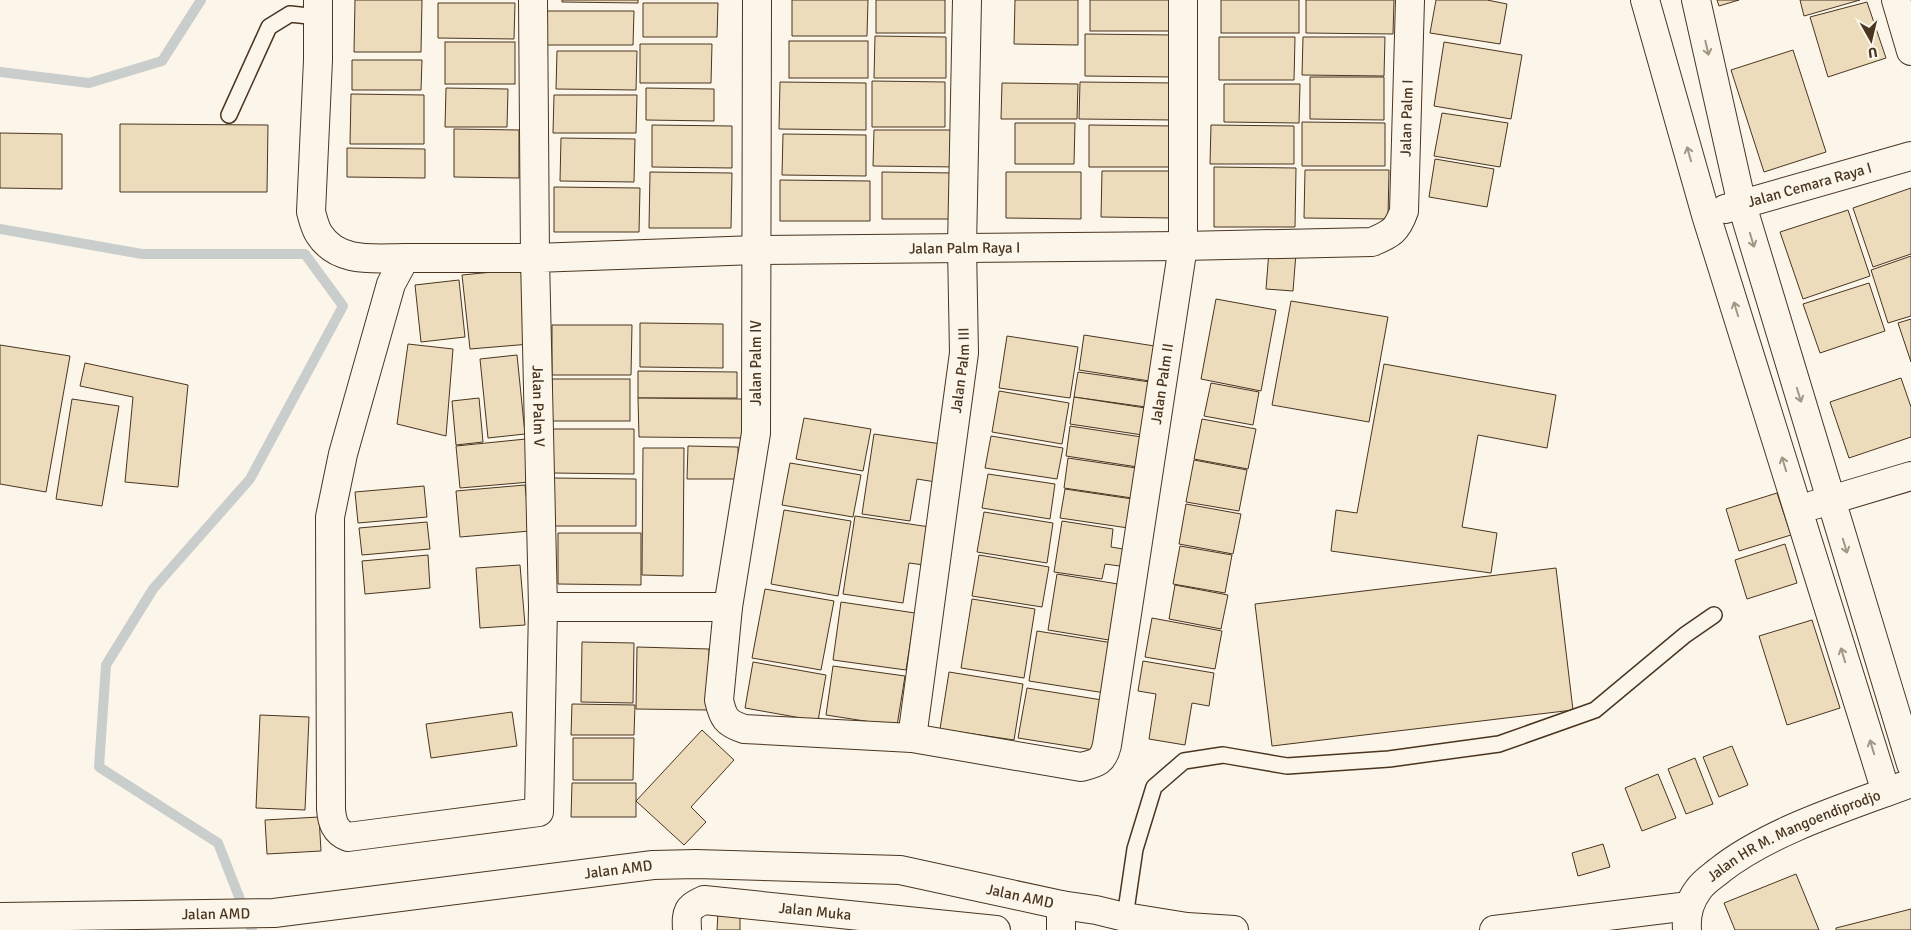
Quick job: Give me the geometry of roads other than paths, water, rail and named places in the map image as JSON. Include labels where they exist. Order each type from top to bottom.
[{"type":"street","name":"Jalan Palm V","points":[[405,258],[391,284],[342,454],[330,517],[332,820],[335,827],[348,837],[538,812],[542,607],[535,258],[533,0]]},
{"type":"street","name":"Jalan Palm IV","points":[[757,0],[756,433],[728,607],[719,700],[722,714],[727,721],[744,729],[912,738]]},
{"type":"street","name":"Jalan Palm III","points":[[912,738],[964,353],[962,247],[967,0]]},
{"type":"street","name":"Jalan Palm II","points":[[912,738],[1081,768],[1099,761],[1104,755],[1183,246],[1183,0]]},
{"type":"street","name":"Jalan Palm I","points":[[1392,233],[1400,224],[1404,211],[1410,0]]},
{"type":"street","points":[[1645,0],[1706,215],[1886,792]]},
{"type":"street","points":[[1696,0],[1742,205],[1911,764]]},
{"type":"street","points":[[1896,0],[1911,52]]},
{"type":"street","name":"Jalan Palm Raya I","points":[[318,9],[311,212],[319,233],[328,244],[338,252],[352,258],[535,258],[756,250],[1183,246],[1372,242],[1392,233]]},
{"type":"street","name":"Jalan Cemara Raya I","points":[[1706,215],[1911,156]]},
{"type":"street","points":[[1799,511],[1911,476]]},
{"type":"street","points":[[542,607],[728,607]]},
{"type":"street","name":"Jalan HR M. Mangoendiprodjo","points":[[1688,918],[1698,890],[1713,875],[1750,849],[1825,816],[1911,782]]},
{"type":"street","name":"Jalan AMD","points":[[0,917],[274,913],[654,865],[696,864],[900,870],[1061,918],[1096,910],[1125,918],[1186,927],[1234,930]]},
{"type":"street","name":"Jalan Muka","points":[[687,930],[686,915],[692,905],[704,900],[996,930]]},
{"type":"street","points":[[1494,930],[1688,918]]},
{"type":"lane","points":[[229,114],[269,27],[290,14],[318,9]]},
{"type":"lane","points":[[1125,918],[1135,850],[1154,787],[1184,761],[1223,755],[1286,766],[1389,759],[1499,744],[1595,710],[1685,635],[1714,615]]},
{"type":"waterway","points":[[0,72],[89,83],[162,61],[201,0]]},
{"type":"waterway","points":[[0,229],[142,254],[305,254],[343,306],[250,479],[153,589],[106,665],[99,767],[218,843],[252,930]]}]
